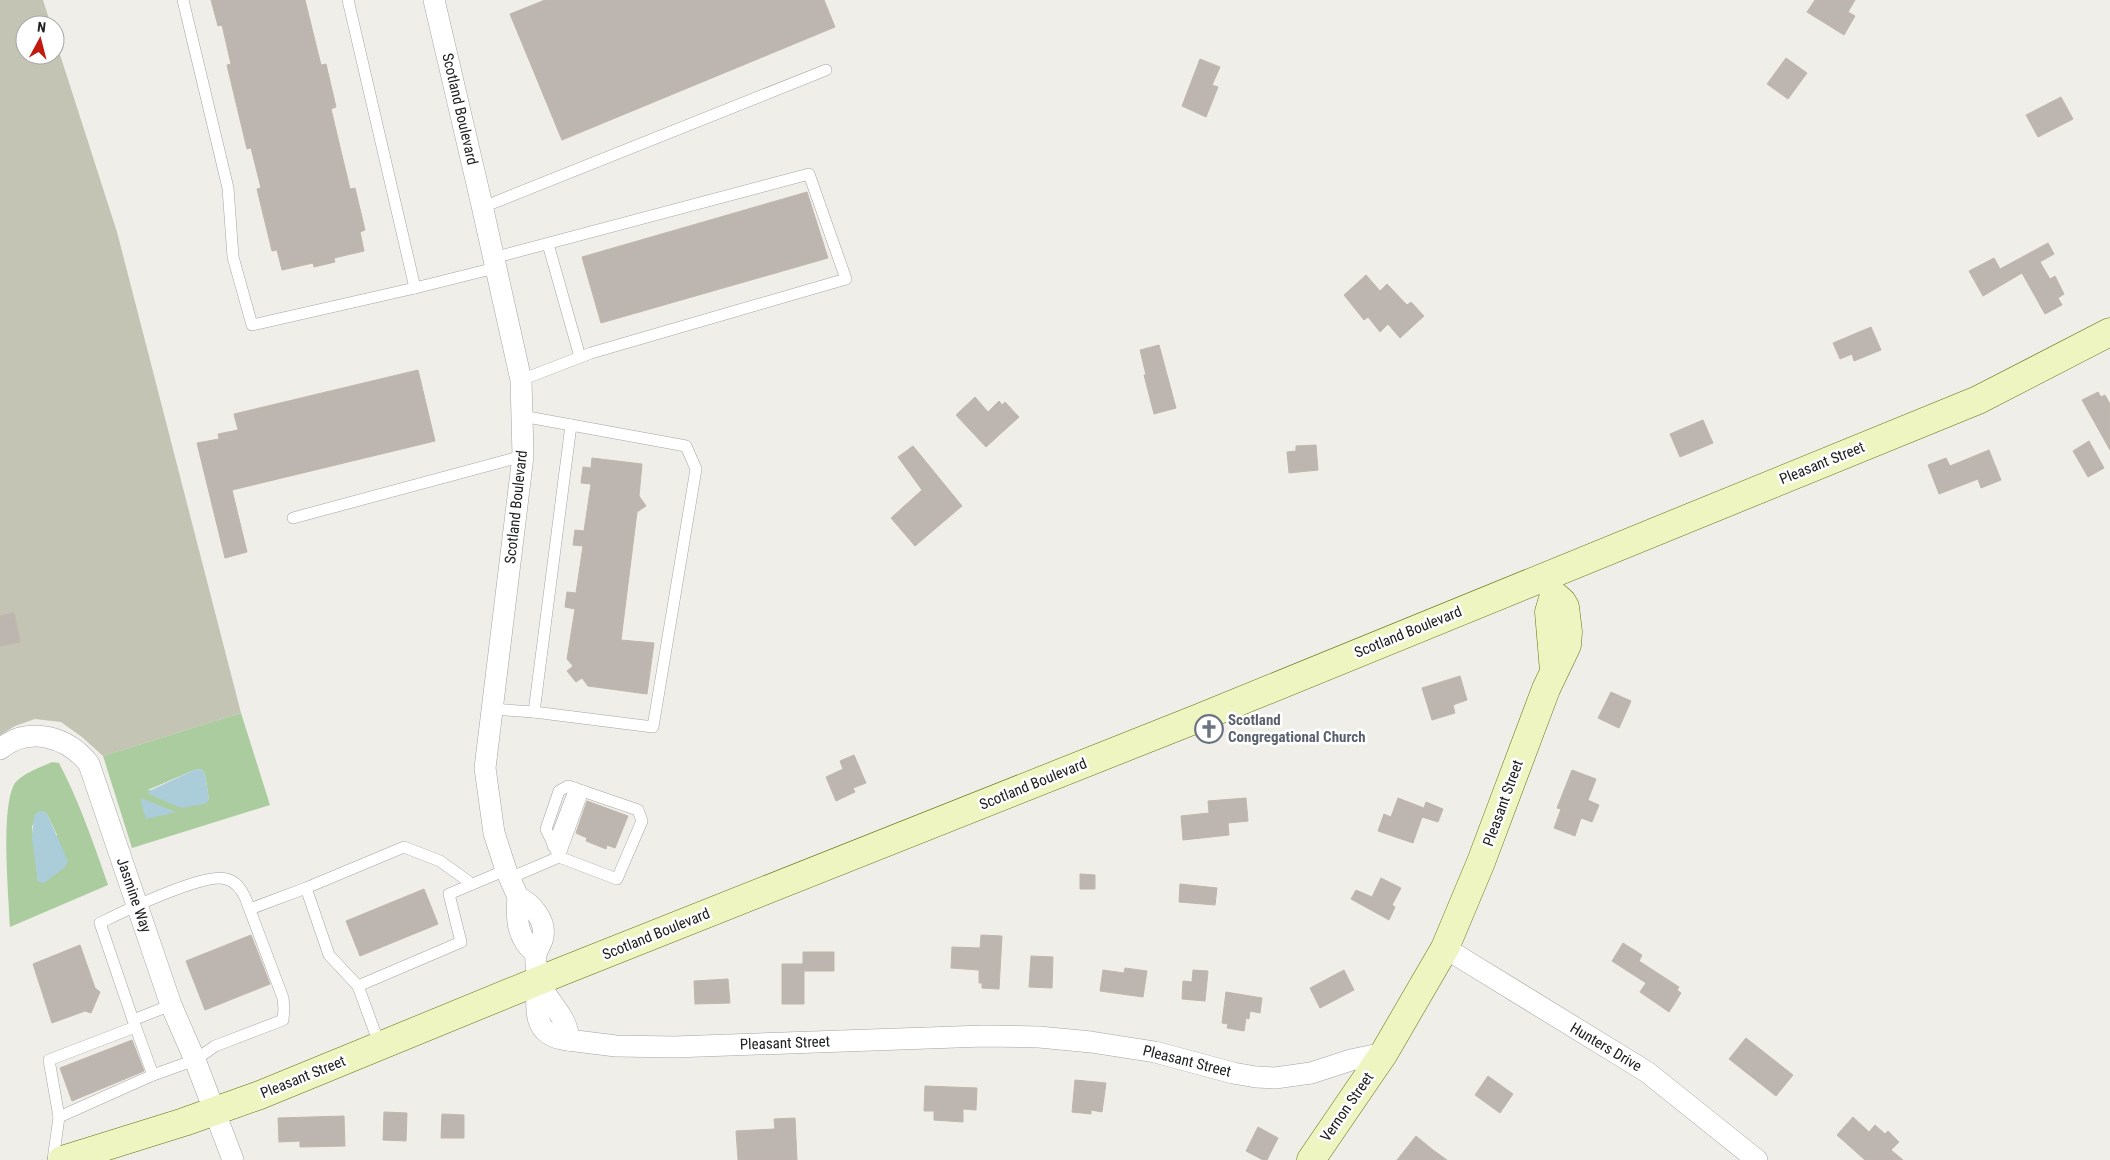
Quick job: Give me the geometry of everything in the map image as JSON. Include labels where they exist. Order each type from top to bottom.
[{"type":"main road","name":"Pleasant Street","points":[[1384,1053],[1445,948],[1478,869],[1554,671],[1563,658],[1568,632],[1565,607],[1551,584],[1978,400],[2110,332]]},
{"type":"main road","name":"Scotland Boulevard","points":[[537,967],[1551,584]]},
{"type":"main road","name":"Pleasant Street","points":[[62,1160],[214,1112],[380,1046],[537,967]]},
{"type":"main road","name":"Vernon Street","points":[[1311,1160],[1384,1053]]},
{"type":"street","name":"Scotland Boulevard","points":[[437,1],[521,380],[523,456],[485,768],[494,833],[511,882]]},
{"type":"street","name":"Jasmine Way","points":[[2,742],[41,736],[57,739],[82,754],[90,764],[171,1005],[195,1060],[233,1160]]},
{"type":"street","points":[[511,882],[539,915],[543,926],[544,936],[537,967]]},
{"type":"street","name":"Hunters Drive","points":[[1445,948],[1647,1072],[1757,1160]]},
{"type":"street","name":"Pleasant Street","points":[[537,967],[536,1012],[538,1021],[548,1032],[559,1039],[616,1046],[674,1046],[984,1036],[1039,1037],[1147,1051],[1187,1059],[1233,1073],[1275,1078],[1311,1073],[1351,1060],[1384,1053]]},
{"type":"lane","points":[[183,0],[228,188],[233,257],[252,325],[415,288],[548,244],[809,174],[846,279],[580,357],[521,380]]},
{"type":"lane","points":[[348,0],[415,288]]},
{"type":"lane","points":[[482,207],[826,70]]},
{"type":"lane","points":[[548,244],[580,357]]},
{"type":"lane","points":[[492,708],[653,727],[696,470],[686,446],[522,416]]},
{"type":"lane","points":[[534,712],[571,425]]},
{"type":"lane","points":[[293,518],[523,456]]},
{"type":"lane","points":[[568,786],[638,810],[642,821],[617,879],[556,851],[546,829],[559,791],[568,786]]},
{"type":"lane","points":[[358,986],[461,942],[449,894],[472,884],[511,882],[556,851],[579,790]]},
{"type":"lane","points":[[250,909],[404,847],[440,861],[472,884]]},
{"type":"lane","points":[[59,1117],[153,1075],[195,1060],[215,1046],[282,1020],[283,998],[250,909],[240,887],[227,879],[213,877],[137,904],[100,923],[153,1075]]},
{"type":"lane","points":[[306,888],[329,955],[358,986],[380,1046]]},
{"type":"lane","points":[[52,1160],[59,1117],[49,1060],[134,1024],[171,1005]]},
{"type":"shaded area","points":[[0,0],[43,0],[48,15],[15,15],[15,65],[63,65],[117,232],[241,713],[103,756],[82,737],[61,722],[35,719],[15,726],[0,735]]},
{"type":"green space","points":[[241,713],[270,805],[132,848],[103,756]],"holes":[[[201,769],[205,774],[209,800],[148,790],[194,770]]]},
{"type":"green space","points":[[52,762],[59,763],[73,792],[108,885],[10,927],[7,830],[10,795],[18,779]],"holes":[[[43,811],[47,814],[57,835],[38,882],[32,826]]]},
{"type":"water","points":[[201,769],[205,774],[209,800],[205,804],[181,808],[147,792],[194,770]]},
{"type":"water","points":[[141,798],[176,812],[146,819]]},
{"type":"water","points":[[39,811],[47,814],[68,861],[65,867],[44,883],[38,882],[32,838],[34,816]]},
{"type":"building","points":[[211,0],[305,0],[321,65],[326,64],[336,107],[331,109],[350,189],[355,188],[365,230],[360,232],[364,251],[334,258],[335,262],[314,267],[313,263],[282,270],[277,250],[272,251],[257,189],[261,188],[251,148],[247,149],[227,65],[231,64],[222,25],[218,26]]},
{"type":"building","points":[[545,0],[824,0],[835,27],[562,140],[510,14]]},
{"type":"building","points":[[1815,0],[1855,0],[1848,12],[1855,16],[1844,35],[1807,12]]},
{"type":"building","points":[[1786,58],[1807,73],[1788,99],[1767,84]]},
{"type":"building","points":[[1200,59],[1220,67],[1212,85],[1218,87],[1206,117],[1182,106]]},
{"type":"building","points":[[2061,97],[2073,119],[2038,137],[2026,115]]},
{"type":"building","points":[[807,192],[828,258],[601,323],[582,257]]},
{"type":"building","points":[[2048,243],[2054,254],[2040,262],[2050,279],[2055,276],[2064,294],[2058,298],[2062,305],[2045,314],[2022,273],[1983,296],[1969,271],[1994,258],[2000,269]]},
{"type":"building","points":[[1366,275],[1380,291],[1387,284],[1407,305],[1411,302],[1424,316],[1400,338],[1388,324],[1380,332],[1368,317],[1364,320],[1344,295]]},
{"type":"building","points":[[1871,327],[1881,350],[1854,361],[1852,354],[1840,359],[1833,343]]},
{"type":"building","points":[[1159,345],[1176,408],[1154,414],[1140,350]]},
{"type":"building","points":[[418,370],[435,441],[232,490],[247,552],[225,558],[197,443],[219,439],[218,434],[238,430],[234,414]]},
{"type":"building","points":[[2098,392],[2101,397],[2105,395],[2110,404],[2110,450],[2082,400]]},
{"type":"building","points":[[975,397],[988,412],[999,401],[1002,405],[1005,402],[1019,417],[986,447],[956,415]]},
{"type":"building","points":[[1703,420],[1713,443],[1680,457],[1670,434]]},
{"type":"building","points":[[2089,441],[2104,468],[2088,477],[2073,451]]},
{"type":"building","points":[[1316,445],[1318,470],[1289,473],[1287,452],[1296,451],[1296,446]]},
{"type":"building","points":[[913,446],[962,506],[915,546],[891,518],[922,490],[898,457]]},
{"type":"building","points":[[1989,450],[2001,480],[1981,488],[1978,479],[1939,494],[1928,465],[1946,458],[1950,466]]},
{"type":"building","points":[[592,458],[642,464],[639,496],[646,506],[637,512],[621,640],[654,643],[647,694],[588,686],[582,678],[576,682],[567,671],[573,666],[567,659],[575,609],[565,607],[567,592],[576,593],[583,546],[573,545],[575,530],[584,531],[591,484],[581,483],[583,467],[591,468]]},
{"type":"building","points":[[14,613],[20,642],[0,646],[0,616]]},
{"type":"building","points":[[1460,676],[1467,700],[1453,705],[1455,713],[1432,720],[1422,688]]},
{"type":"building","points":[[1611,692],[1631,701],[1619,728],[1598,718]]},
{"type":"building","points":[[854,755],[866,783],[853,788],[855,792],[836,801],[826,777],[843,769],[840,761]]},
{"type":"building","points":[[1572,770],[1596,779],[1588,800],[1599,805],[1592,822],[1581,818],[1575,836],[1554,828],[1561,809],[1557,808]]},
{"type":"building","points":[[1246,798],[1248,821],[1228,823],[1229,835],[1183,840],[1181,816],[1209,813],[1208,801]]},
{"type":"building","points":[[1398,798],[1424,808],[1426,802],[1443,809],[1438,822],[1422,817],[1413,843],[1378,831],[1384,814],[1391,817]]},
{"type":"building","points":[[587,801],[628,816],[615,848],[607,845],[606,849],[586,841],[587,838],[576,833]]},
{"type":"building","points":[[1080,874],[1095,875],[1095,889],[1080,889]]},
{"type":"building","points":[[1381,878],[1401,888],[1392,905],[1395,907],[1389,920],[1351,899],[1356,890],[1372,897]]},
{"type":"building","points":[[1180,884],[1217,888],[1215,905],[1179,902]]},
{"type":"building","points":[[424,889],[438,924],[360,956],[346,921]]},
{"type":"building","points":[[251,935],[270,984],[205,1010],[186,961]]},
{"type":"building","points":[[981,935],[1002,936],[999,989],[982,988],[982,983],[979,983],[979,970],[951,968],[952,947],[980,948]]},
{"type":"building","points":[[1623,943],[1642,955],[1639,961],[1679,987],[1677,990],[1681,993],[1669,1012],[1640,992],[1646,983],[1612,961]]},
{"type":"building","points":[[80,945],[95,988],[100,992],[91,1013],[85,1011],[52,1023],[33,964]]},
{"type":"building","points":[[803,952],[834,952],[834,971],[804,971],[804,1004],[782,1004],[782,964],[803,964]]},
{"type":"building","points":[[1031,956],[1053,957],[1052,988],[1029,987]]},
{"type":"building","points":[[1125,968],[1147,971],[1143,997],[1100,991],[1103,970],[1124,973]]},
{"type":"building","points":[[1193,970],[1208,971],[1205,1001],[1182,999],[1183,981],[1192,982]]},
{"type":"building","points":[[1344,970],[1354,990],[1320,1008],[1310,988]]},
{"type":"building","points":[[728,979],[730,1003],[695,1004],[694,981]]},
{"type":"building","points":[[1226,992],[1262,998],[1260,1013],[1250,1011],[1249,1019],[1246,1018],[1244,1031],[1227,1028],[1228,1024],[1222,1023]]},
{"type":"building","points":[[1746,1038],[1793,1075],[1776,1096],[1729,1059]]},
{"type":"building","points":[[132,1040],[144,1071],[72,1101],[60,1068]]},
{"type":"building","points":[[1488,1076],[1513,1094],[1500,1113],[1475,1095]]},
{"type":"building","points":[[1075,1080],[1106,1083],[1102,1112],[1091,1110],[1091,1114],[1072,1112]]},
{"type":"building","points":[[925,1086],[977,1088],[976,1110],[963,1109],[963,1122],[934,1120],[934,1111],[924,1111]]},
{"type":"building","points":[[384,1112],[407,1113],[406,1141],[383,1140]]},
{"type":"building","points":[[442,1114],[464,1115],[464,1138],[441,1138]]},
{"type":"building","points":[[344,1116],[345,1146],[300,1147],[300,1141],[279,1142],[278,1118]]},
{"type":"building","points":[[1853,1117],[1869,1132],[1875,1125],[1885,1134],[1888,1131],[1899,1142],[1891,1150],[1903,1160],[1865,1160],[1837,1135]]},
{"type":"building","points":[[795,1118],[797,1160],[738,1160],[736,1131],[775,1129],[774,1119]]},
{"type":"building","points":[[1258,1127],[1278,1138],[1267,1160],[1263,1160],[1246,1151]]},
{"type":"building","points":[[1416,1136],[1433,1150],[1447,1160],[1397,1160]]},
{"type":"place","name":"Scotland Congregational Church","points":[[1209,729]]}]
